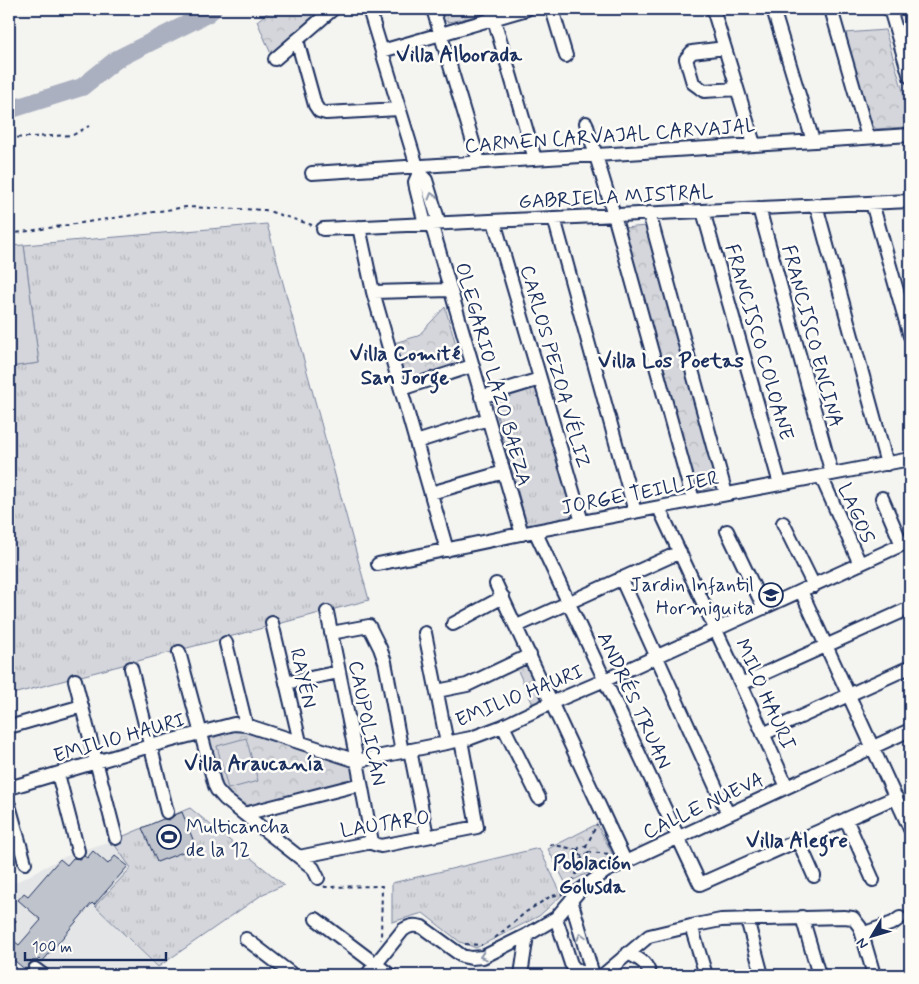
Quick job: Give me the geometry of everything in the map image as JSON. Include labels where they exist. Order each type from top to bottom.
[{"type":"street","points":[[275,59],[333,9]]},
{"type":"street","name":"OLEGARIO LAZO BAEZA","points":[[369,9],[418,170],[426,180],[432,223],[450,290],[522,534]]},
{"type":"street","points":[[433,9],[478,162]]},
{"type":"street","points":[[382,51],[440,34],[493,14],[527,9]]},
{"type":"street","points":[[552,9],[566,56]]},
{"type":"street","points":[[713,9],[754,144]]},
{"type":"street","points":[[773,9],[813,141]]},
{"type":"street","points":[[831,9],[868,137]]},
{"type":"street","points":[[890,9],[910,77]]},
{"type":"street","points":[[493,14],[536,159]]},
{"type":"street","points":[[297,40],[319,111],[326,113],[399,109]]},
{"type":"street","points":[[725,48],[692,52],[686,59],[693,84],[704,91],[737,89]]},
{"type":"street","points":[[586,122],[614,215],[693,500]]},
{"type":"street","name":"CARMEN CARVAJAL CARVAJAL","points":[[312,173],[418,170],[478,162],[910,135]]},
{"type":"street","name":"GABRIELA MISTRAL","points":[[324,228],[910,201]]},
{"type":"street","points":[[872,202],[910,336]]},
{"type":"street","points":[[816,205],[887,464]]},
{"type":"street","name":"FRANCISCO ENCINA","points":[[759,208],[826,475]]},
{"type":"street","name":"FRANCISCO COLOANE","points":[[703,210],[780,484]]},
{"type":"street","points":[[649,213],[726,494]]},
{"type":"street","points":[[554,218],[635,512]]},
{"type":"street","name":"CARLOS PEZOA VÉLIZ","points":[[494,221],[582,522]]},
{"type":"street","points":[[359,227],[373,292],[447,550]]},
{"type":"street","points":[[373,292],[450,290]]},
{"type":"street","points":[[401,390],[472,366]]},
{"type":"street","points":[[481,397],[540,379]]},
{"type":"street","points":[[416,442],[488,419]]},
{"type":"street","name":"JORGE TEILLIER","points":[[378,564],[535,531],[910,459]]},
{"type":"street","points":[[431,493],[504,472]]},
{"type":"street","name":"LAGOS","points":[[826,475],[860,564]]},
{"type":"street","points":[[882,498],[906,543]]},
{"type":"street","name":"MILO HAURI","points":[[659,508],[741,684],[786,787]]},
{"type":"street","points":[[783,523],[814,586]]},
{"type":"street","name":"ANDRÉS TRUAN","points":[[535,531],[700,884],[798,840]]},
{"type":"street","points":[[728,531],[764,608]]},
{"type":"street","name":"EMILIO HAURI","points":[[9,788],[150,746],[234,724],[246,725],[357,760],[479,735],[503,726],[906,543]]},
{"type":"street","points":[[517,626],[680,552]]},
{"type":"street","points":[[621,578],[728,814]]},
{"type":"street","points":[[496,584],[623,858]]},
{"type":"street","points":[[801,591],[910,829]]},
{"type":"street","points":[[453,624],[503,597]]},
{"type":"street","points":[[741,684],[910,608]]},
{"type":"street","name":"CAUPOLICÁN","points":[[327,612],[372,842]]},
{"type":"street","name":"RAYÉN","points":[[272,623],[300,742]]},
{"type":"street","points":[[331,633],[369,626],[380,648],[427,836]]},
{"type":"street","points":[[425,633],[447,743]]},
{"type":"street","points":[[226,642],[246,725]]},
{"type":"street","points":[[178,652],[217,790],[225,799],[313,868],[319,880]]},
{"type":"street","points":[[437,691],[467,685],[530,655]]},
{"type":"street","points":[[763,734],[910,667]]},
{"type":"street","points":[[131,668],[167,812]]},
{"type":"street","points":[[286,683],[339,672]]},
{"type":"street","points":[[75,680],[116,838]]},
{"type":"street","points":[[9,727],[82,706]]},
{"type":"street","points":[[503,726],[539,798]]},
{"type":"street","name":"CALLE NUEVA","points":[[371,961],[411,926],[419,926],[457,953],[466,957],[483,957],[556,918],[567,897],[579,891],[623,858],[678,837],[910,730]]},
{"type":"street","name":"LAUTARO","points":[[299,857],[372,842],[381,846],[477,826],[460,740]]},
{"type":"street","points":[[58,774],[78,851]]},
{"type":"street","points":[[244,814],[362,784]]},
{"type":"street","points":[[814,876],[798,840],[896,798]]},
{"type":"street","points":[[9,805],[25,863]]},
{"type":"street","points":[[846,819],[873,880]]},
{"type":"street","points":[[567,897],[596,974]]},
{"type":"street","points":[[802,917],[818,975]]},
{"type":"street","points":[[556,918],[571,964],[576,970],[596,974],[628,953],[649,936],[691,926],[721,920],[848,917],[858,923],[874,975]]},
{"type":"street","points":[[862,934],[893,923],[900,918]]},
{"type":"street","points":[[746,919],[762,975]]},
{"type":"street","points":[[316,920],[390,975]]},
{"type":"street","points":[[691,926],[706,975]]},
{"type":"street","points":[[521,975],[527,935]]},
{"type":"street","points":[[246,939],[293,975]]},
{"type":"street","points":[[628,953],[644,962],[648,967],[650,975]]},
{"type":"street","points":[[367,975],[371,961]]},
{"type":"path","points":[[9,138],[73,135],[89,126]]},
{"type":"path","points":[[9,234],[186,207],[266,210],[324,228]]},
{"type":"path","points":[[588,852],[586,847],[597,824]]},
{"type":"path","points":[[550,844],[578,850]]},
{"type":"path","points":[[578,850],[581,846],[586,847]]},
{"type":"path","points":[[578,850],[579,855],[582,857]]},
{"type":"path","points":[[588,852],[623,858]]},
{"type":"path","points":[[569,886],[575,878],[582,857],[587,855],[588,852]]},
{"type":"path","points":[[319,880],[326,887],[382,886],[381,939],[371,961]]},
{"type":"path","points":[[494,939],[526,912],[551,896],[567,897]]},
{"type":"path","points":[[9,928],[16,920]]},
{"type":"path","points":[[464,944],[487,945]]},
{"type":"shaded area","points":[[112,841],[131,868],[95,906],[165,975],[37,975],[35,973],[31,975],[9,956],[9,886],[60,859]]},
{"type":"green space","points":[[272,9],[321,9],[271,54],[257,21]]},
{"type":"green space","points":[[438,9],[485,9],[483,15],[449,22],[442,20]]},
{"type":"green space","points":[[885,30],[910,115],[910,124],[905,127],[876,129],[869,121],[845,33]]},
{"type":"green space","points":[[267,224],[369,600],[9,695],[9,367],[39,363],[24,245]]},
{"type":"green space","points":[[646,226],[720,486],[697,491],[624,228]]},
{"type":"green space","points":[[24,245],[39,363],[9,367],[9,246]]},
{"type":"green space","points":[[445,307],[462,365],[406,379],[394,343],[418,336]]},
{"type":"green space","points":[[542,384],[577,519],[528,528],[493,401]]},
{"type":"green space","points":[[528,658],[547,701],[534,707],[515,664]]},
{"type":"green space","name":"Villa Araucanía","points":[[233,726],[356,762],[360,783],[244,812],[224,796],[202,734]]},
{"type":"green space","points":[[246,738],[258,781],[228,789],[217,746]]},
{"type":"green space","points":[[190,808],[284,885],[263,894],[158,967],[95,906],[131,868],[112,841]]},
{"type":"green space","points":[[597,824],[615,859],[566,884],[548,849]]},
{"type":"green space","points":[[539,848],[562,895],[539,916],[476,948],[460,942],[423,913],[392,922],[392,883]]},
{"type":"building","name":"Multicancha de la 12","points":[[182,812],[196,847],[157,862],[142,828],[163,819],[169,820]]},
{"type":"building","points":[[93,851],[108,864],[115,856],[128,866],[94,905],[92,903],[42,962],[39,959],[29,964],[28,972],[9,956],[9,948],[14,941],[19,945],[41,920],[18,900],[24,893],[28,896],[60,859],[67,865],[73,858],[80,859],[84,856],[87,858]]},
{"type":"waterway","points":[[9,110],[82,87],[117,59],[207,14],[213,9]]},
{"type":"place","name":"Jardin Infantil Hormiguita","points":[[771,595]]},
{"type":"place","name":"Multicancha de la 12","points":[[169,837]]},
{"type":"district","name":"Villa Alborada","points":[[459,54]]},
{"type":"district","name":"Villa Los Poetas","points":[[671,360]]},
{"type":"district","name":"Villa Comité San Jorge","points":[[405,365]]},
{"type":"district","name":"Villa Araucanía","points":[[254,763]]},
{"type":"district","name":"Villa Alegre","points":[[797,840]]},
{"type":"district","name":"Población Golusda","points":[[592,874]]}]
